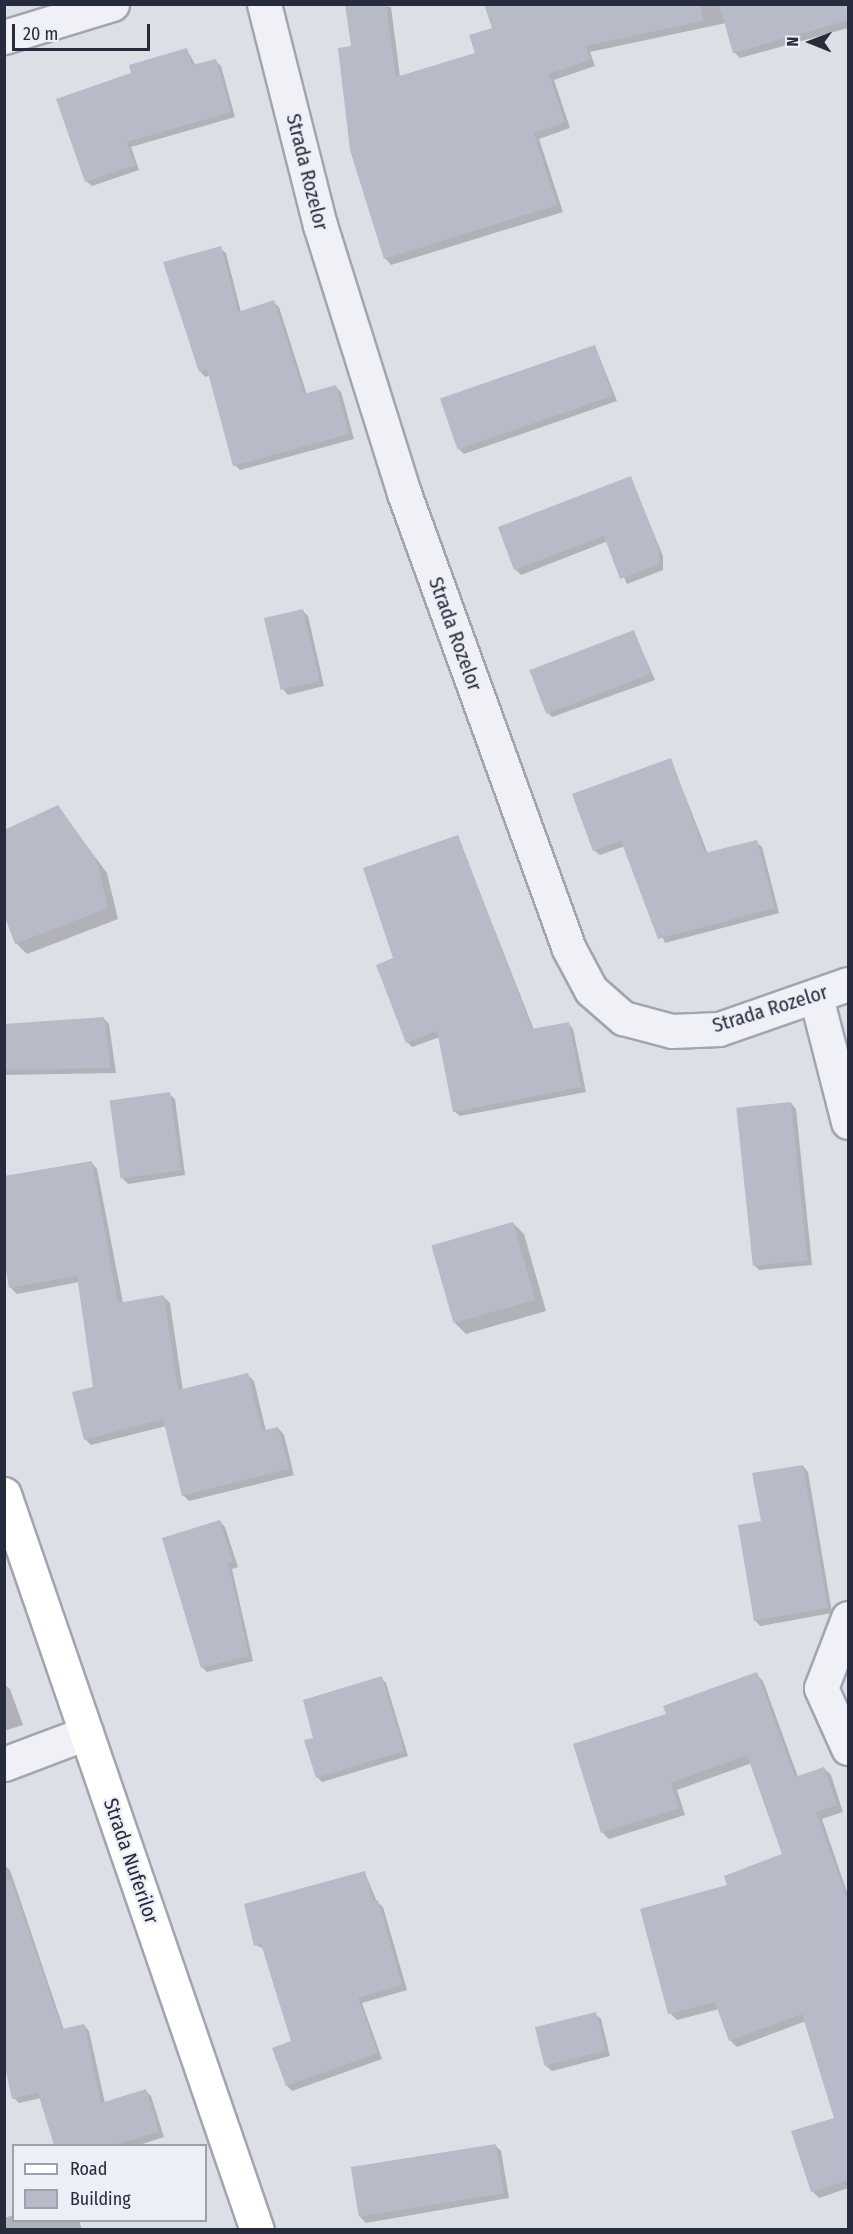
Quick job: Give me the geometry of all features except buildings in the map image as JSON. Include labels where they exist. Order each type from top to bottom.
[{"type":"main road","name":"Strada Nuferilor","points":[[4,1494],[257,2229]]},
{"type":"street","points":[[4,37],[112,4]]},
{"type":"street","name":"Strada Rozelor","points":[[264,4],[320,225],[404,493],[568,947],[591,990],[623,1018],[672,1031],[718,1029],[849,984]]},
{"type":"street","points":[[816,997],[849,1122]]},
{"type":"street","points":[[849,1618],[821,1688],[849,1748]]},
{"type":"street","points":[[4,1764],[86,1733]]}]
